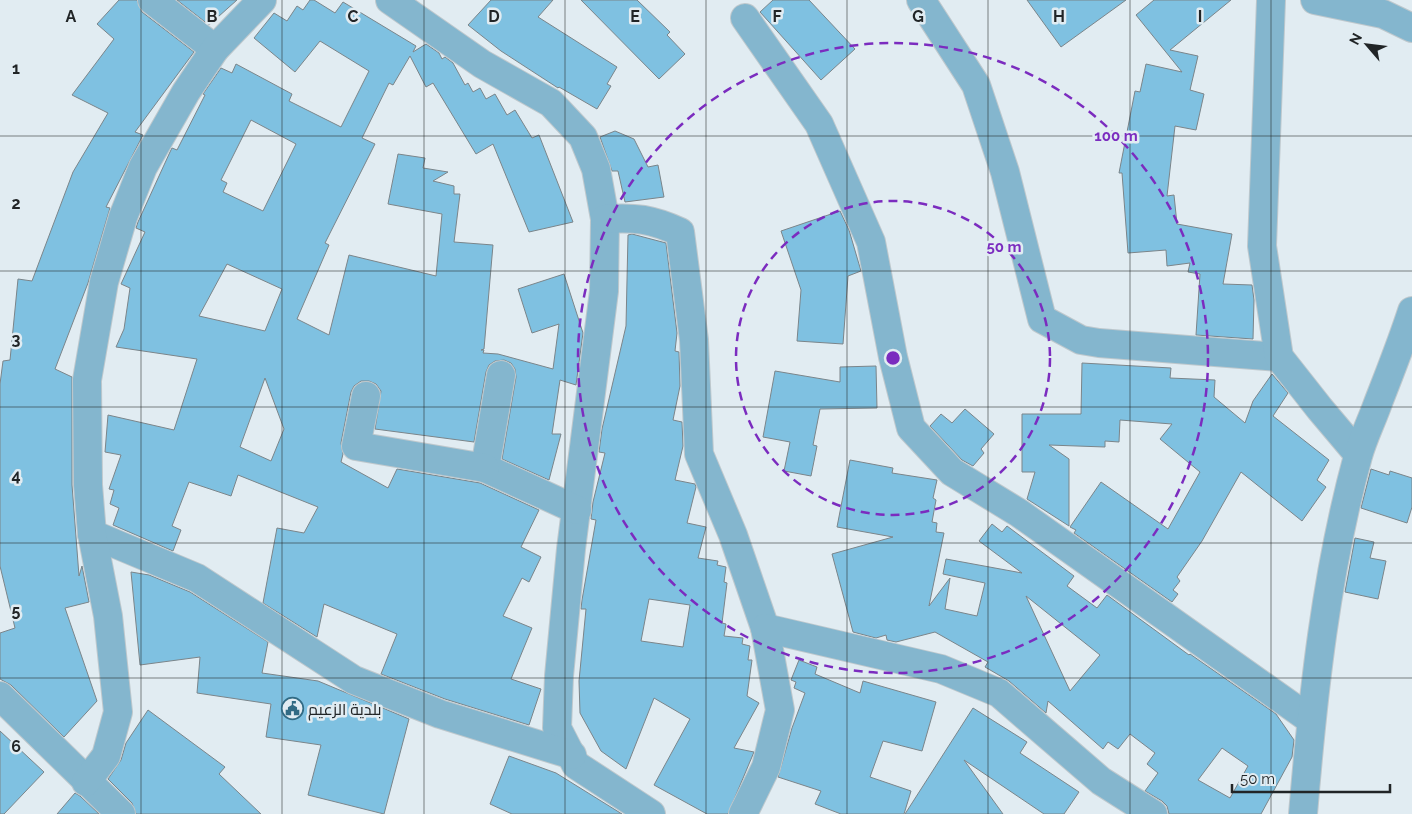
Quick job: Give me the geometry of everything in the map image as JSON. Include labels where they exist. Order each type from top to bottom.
[{"type":"street","points":[[152,0],[214,49]]},
{"type":"street","points":[[86,782],[106,756],[118,712],[108,616],[92,534],[88,485],[87,380],[104,282],[121,225],[143,167],[186,92],[214,49],[262,0]]},
{"type":"street","points":[[922,0],[976,86],[1005,172],[1042,319],[1081,340],[1099,343],[1280,357]]},
{"type":"street","points":[[1270,0],[1262,246],[1280,357],[1358,454]]},
{"type":"street","points":[[1316,0],[1383,14],[1412,28]]},
{"type":"street","points":[[395,1],[482,64],[551,103],[583,137],[596,169],[605,219],[604,291],[571,549],[558,676],[557,728],[576,765],[651,814]]},
{"type":"street","points":[[745,18],[819,124],[871,242],[893,357],[912,428],[952,472],[1019,513],[1311,720]]},
{"type":"street","points":[[605,219],[656,220],[680,232],[694,340],[699,454],[733,536],[765,628],[780,710],[766,767],[743,814]]},
{"type":"street","points":[[1303,814],[1311,720],[1324,620],[1340,532],[1358,454],[1398,353],[1412,311]]},
{"type":"street","points":[[485,468],[502,375]]},
{"type":"street","points":[[366,396],[356,446],[485,468],[577,510]]},
{"type":"street","points":[[92,534],[197,578],[354,680],[440,714],[572,755]]},
{"type":"street","points":[[765,628],[941,669],[999,693],[1101,781],[1153,814]]},
{"type":"street","points":[[0,696],[86,782],[121,814]]},
{"type":"building","points":[[119,0],[137,0],[142,12],[194,52],[135,132],[143,135],[106,207],[110,208],[88,283],[55,369],[72,377],[72,485],[79,576],[82,566],[89,602],[65,608],[97,701],[64,737],[11,685],[0,679],[0,633],[15,628],[0,566],[0,384],[3,361],[10,360],[18,279],[32,281],[73,172],[108,113],[72,95],[114,39],[97,24]]},
{"type":"building","points":[[177,0],[237,0],[209,25]]},
{"type":"building","points":[[310,0],[314,0],[335,13],[343,2],[416,46],[413,52],[426,44],[439,53],[442,59],[445,57],[453,63],[465,85],[468,83],[473,92],[480,88],[486,99],[495,94],[507,115],[515,110],[532,138],[539,135],[573,222],[529,232],[493,144],[476,154],[433,83],[426,87],[410,56],[393,85],[389,83],[362,138],[375,144],[325,243],[329,245],[297,319],[329,335],[349,255],[436,276],[442,214],[388,204],[398,154],[425,158],[423,168],[448,172],[433,181],[454,186],[454,194],[460,194],[454,242],[493,245],[484,349],[481,350],[484,350],[483,353],[498,354],[553,369],[559,324],[532,333],[518,289],[564,274],[583,333],[576,385],[560,380],[552,434],[561,434],[549,480],[502,459],[516,377],[515,369],[511,363],[504,360],[495,361],[489,365],[486,372],[474,442],[375,429],[381,391],[376,384],[369,381],[361,381],[354,386],[351,392],[341,443],[343,454],[341,462],[388,488],[397,469],[480,483],[539,510],[521,547],[541,557],[529,582],[522,578],[503,616],[532,628],[511,679],[541,689],[529,725],[445,699],[381,674],[397,634],[324,604],[317,637],[263,603],[277,528],[304,533],[318,507],[238,475],[231,496],[189,482],[172,526],[181,530],[173,551],[113,525],[119,508],[110,504],[114,490],[109,489],[121,455],[105,452],[108,415],[174,430],[197,359],[116,347],[124,329],[130,288],[121,284],[145,232],[136,228],[172,148],[177,150],[205,95],[203,94],[221,68],[232,73],[236,64],[292,94],[289,101],[341,127],[369,71],[320,41],[295,72],[254,38],[274,13],[287,21],[297,6],[303,10]],"holes":[[[251,120],[296,144],[263,211],[223,192],[227,183],[221,180]],[[227,264],[282,289],[265,331],[199,316]],[[265,378],[284,429],[271,461],[240,447]]]},
{"type":"building","points":[[491,0],[553,0],[538,17],[617,67],[607,84],[611,86],[597,109],[558,88],[501,51],[468,25]]},
{"type":"building","points":[[581,0],[637,0],[670,32],[667,35],[685,54],[659,79]]},
{"type":"building","points":[[773,0],[809,0],[855,49],[821,80],[760,12]]},
{"type":"building","points":[[1027,0],[1126,0],[1061,47]]},
{"type":"building","points":[[1154,0],[1231,0],[1170,50],[1198,56],[1190,90],[1204,94],[1196,130],[1175,126],[1167,196],[1174,195],[1177,224],[1232,234],[1223,284],[1252,285],[1254,300],[1253,339],[1196,335],[1200,274],[1188,272],[1190,263],[1167,266],[1166,250],[1128,253],[1122,173],[1119,173],[1135,91],[1140,92],[1146,64],[1182,72],[1136,15]]},
{"type":"building","points":[[615,131],[634,139],[648,167],[658,165],[664,197],[625,202],[618,171],[612,171],[600,137]]},
{"type":"building","points":[[840,211],[849,230],[861,271],[848,276],[843,344],[797,341],[801,290],[781,231]]},
{"type":"building","points":[[632,234],[666,243],[677,333],[675,351],[679,352],[680,386],[673,420],[682,422],[683,446],[675,480],[695,484],[696,487],[687,523],[706,527],[698,558],[718,561],[717,565],[726,567],[724,582],[727,583],[722,623],[726,624],[724,636],[743,638],[742,644],[750,646],[748,660],[752,660],[747,696],[759,703],[734,748],[754,752],[728,814],[707,814],[654,785],[690,719],[654,698],[626,769],[601,751],[580,713],[579,681],[586,609],[581,609],[596,520],[591,519],[593,502],[605,453],[599,452],[602,429],[626,326],[628,235]],"holes":[[[649,599],[690,605],[683,647],[641,641]]]},
{"type":"building","points":[[1082,363],[1171,368],[1170,378],[1215,380],[1214,397],[1245,423],[1253,401],[1272,374],[1288,393],[1273,416],[1329,460],[1317,480],[1326,487],[1302,521],[1241,472],[1202,541],[1177,577],[1180,581],[1173,590],[1178,594],[1172,602],[1074,533],[1076,530],[1070,527],[1101,482],[1168,529],[1200,472],[1160,439],[1172,424],[1120,420],[1119,442],[1105,441],[1105,447],[1049,445],[1069,459],[1069,526],[1027,499],[1035,472],[1022,472],[1022,414],[1081,414]]},
{"type":"building","points":[[876,366],[877,408],[820,409],[813,445],[817,446],[811,476],[784,471],[790,442],[763,437],[775,371],[840,382],[840,367]]},
{"type":"building","points":[[965,409],[994,434],[981,449],[984,453],[973,466],[962,460],[930,426],[941,414],[952,423]]},
{"type":"building","points":[[850,460],[893,468],[892,473],[937,480],[933,498],[936,500],[932,522],[937,523],[936,532],[944,533],[929,606],[950,578],[945,609],[977,616],[985,583],[943,574],[946,559],[1022,573],[979,541],[992,524],[1002,532],[1007,526],[1074,576],[1067,586],[1097,608],[1107,595],[1189,655],[1276,714],[1294,740],[1292,757],[1261,814],[1169,814],[1167,806],[1162,801],[1145,791],[1158,773],[1147,764],[1155,753],[1130,734],[1118,749],[1108,742],[1103,749],[1048,701],[1046,713],[1009,681],[985,667],[988,662],[935,632],[896,642],[887,640],[886,635],[876,638],[853,632],[832,554],[893,537],[837,527]],"holes":[[[1026,596],[1100,655],[1070,691]],[[1222,748],[1248,766],[1230,798],[1198,780]]]},
{"type":"building","points":[[1371,469],[1389,475],[1390,471],[1412,478],[1412,507],[1407,523],[1361,508]]},
{"type":"building","points":[[1355,538],[1374,542],[1370,558],[1386,561],[1378,599],[1345,592]]},
{"type":"building","points":[[131,572],[149,575],[190,592],[268,642],[262,673],[318,681],[409,719],[384,814],[308,795],[321,745],[266,737],[271,704],[197,693],[200,657],[140,665]]},
{"type":"building","points":[[799,660],[817,667],[815,674],[860,693],[863,681],[936,702],[922,751],[883,741],[870,777],[911,791],[904,814],[841,814],[815,804],[821,791],[778,777],[792,728],[805,693],[794,688],[796,682],[791,680]]},
{"type":"building","points":[[973,708],[1027,742],[1020,753],[1079,792],[1064,814],[1044,814],[964,760],[1003,814],[905,814]]},
{"type":"building","points":[[148,710],[225,767],[219,774],[261,814],[136,814],[132,803],[108,779],[121,760],[126,743]]},
{"type":"building","points":[[0,731],[44,772],[4,814],[0,814]]},
{"type":"building","points":[[509,756],[556,773],[622,814],[512,814],[490,804]]},
{"type":"building","points":[[75,793],[80,796],[99,814],[57,814]]},
{"type":"place","name":"بلدية الزعيم","points":[[292,709]]}]
